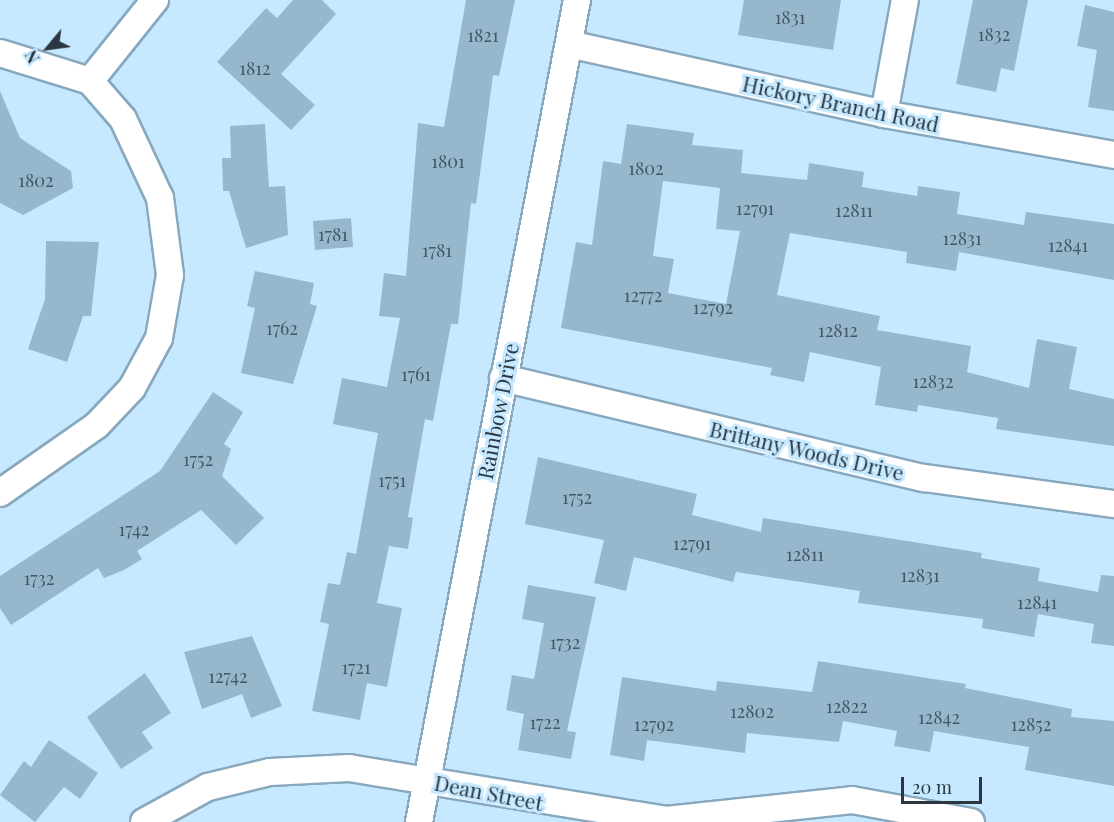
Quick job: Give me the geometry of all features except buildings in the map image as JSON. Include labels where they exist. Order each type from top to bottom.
[{"type":"street","points":[[90,81],[155,0]]},
{"type":"street","name":"Rainbow Drive","points":[[419,822],[503,378],[578,0]]},
{"type":"street","points":[[884,114],[905,0]]},
{"type":"street","name":"Hickory Branch Road","points":[[569,44],[884,114],[1114,155]]},
{"type":"street","points":[[0,53],[90,81],[123,119],[160,198],[170,275],[159,338],[132,388],[97,425],[0,493]]},
{"type":"street","name":"Brittany Woods Drive","points":[[503,378],[924,478],[1114,504]]},
{"type":"street","name":"Dean Street","points":[[150,818],[208,787],[270,772],[349,768],[666,820],[852,800],[971,822]]}]
